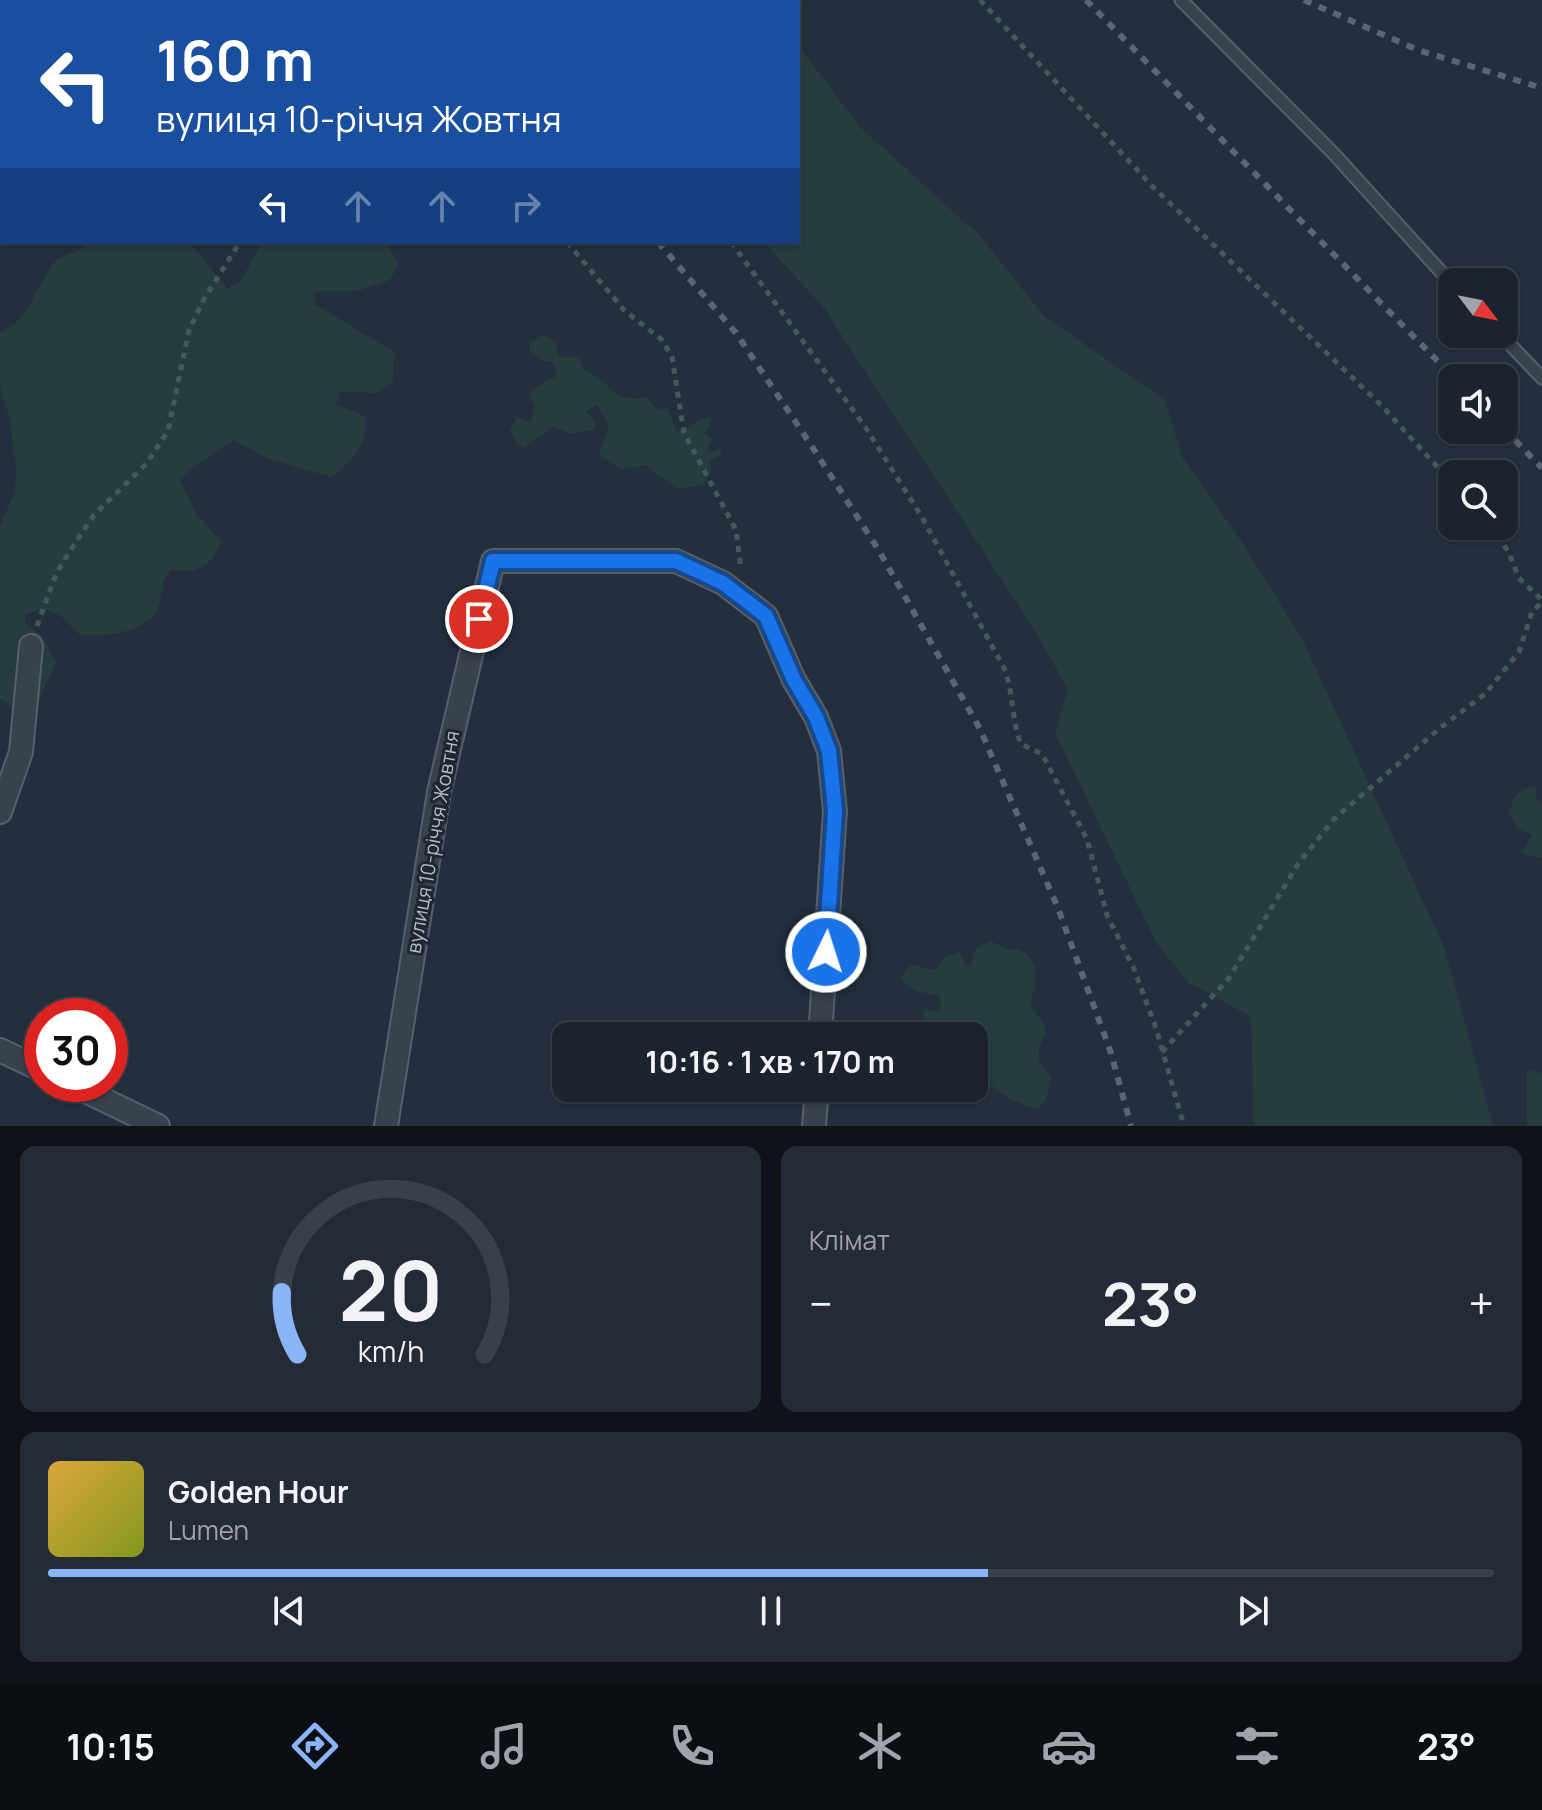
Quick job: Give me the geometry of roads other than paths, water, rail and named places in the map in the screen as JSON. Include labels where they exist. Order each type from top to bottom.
[{"type":"street","name":"вулиця 10-річчя Жовтня","points":[[386,1126],[439,792],[493,561],[676,561],[723,583],[766,616],[794,680],[816,717],[829,751],[835,811],[821,1022]]},
{"type":"street","points":[[0,812],[21,752],[31,646]]},
{"type":"street","points":[[0,1050],[24,1061]]},
{"type":"street","points":[[108,1102],[158,1126]]},
{"type":"street","points":[[814,1126],[816,1102]]},
{"type":"lane","points":[[1181,0],[1334,154],[1438,269]]},
{"type":"lane","points":[[1513,348],[1542,378]]},
{"type":"railway","points":[[1086,0],[1440,364]]},
{"type":"railway","points":[[1304,0],[1418,50],[1542,88]]},
{"type":"railway","points":[[660,244],[736,333],[811,445],[878,549],[980,729],[1058,908],[1111,1053],[1131,1126]]},
{"type":"railway","points":[[1518,443],[1542,468]]}]
